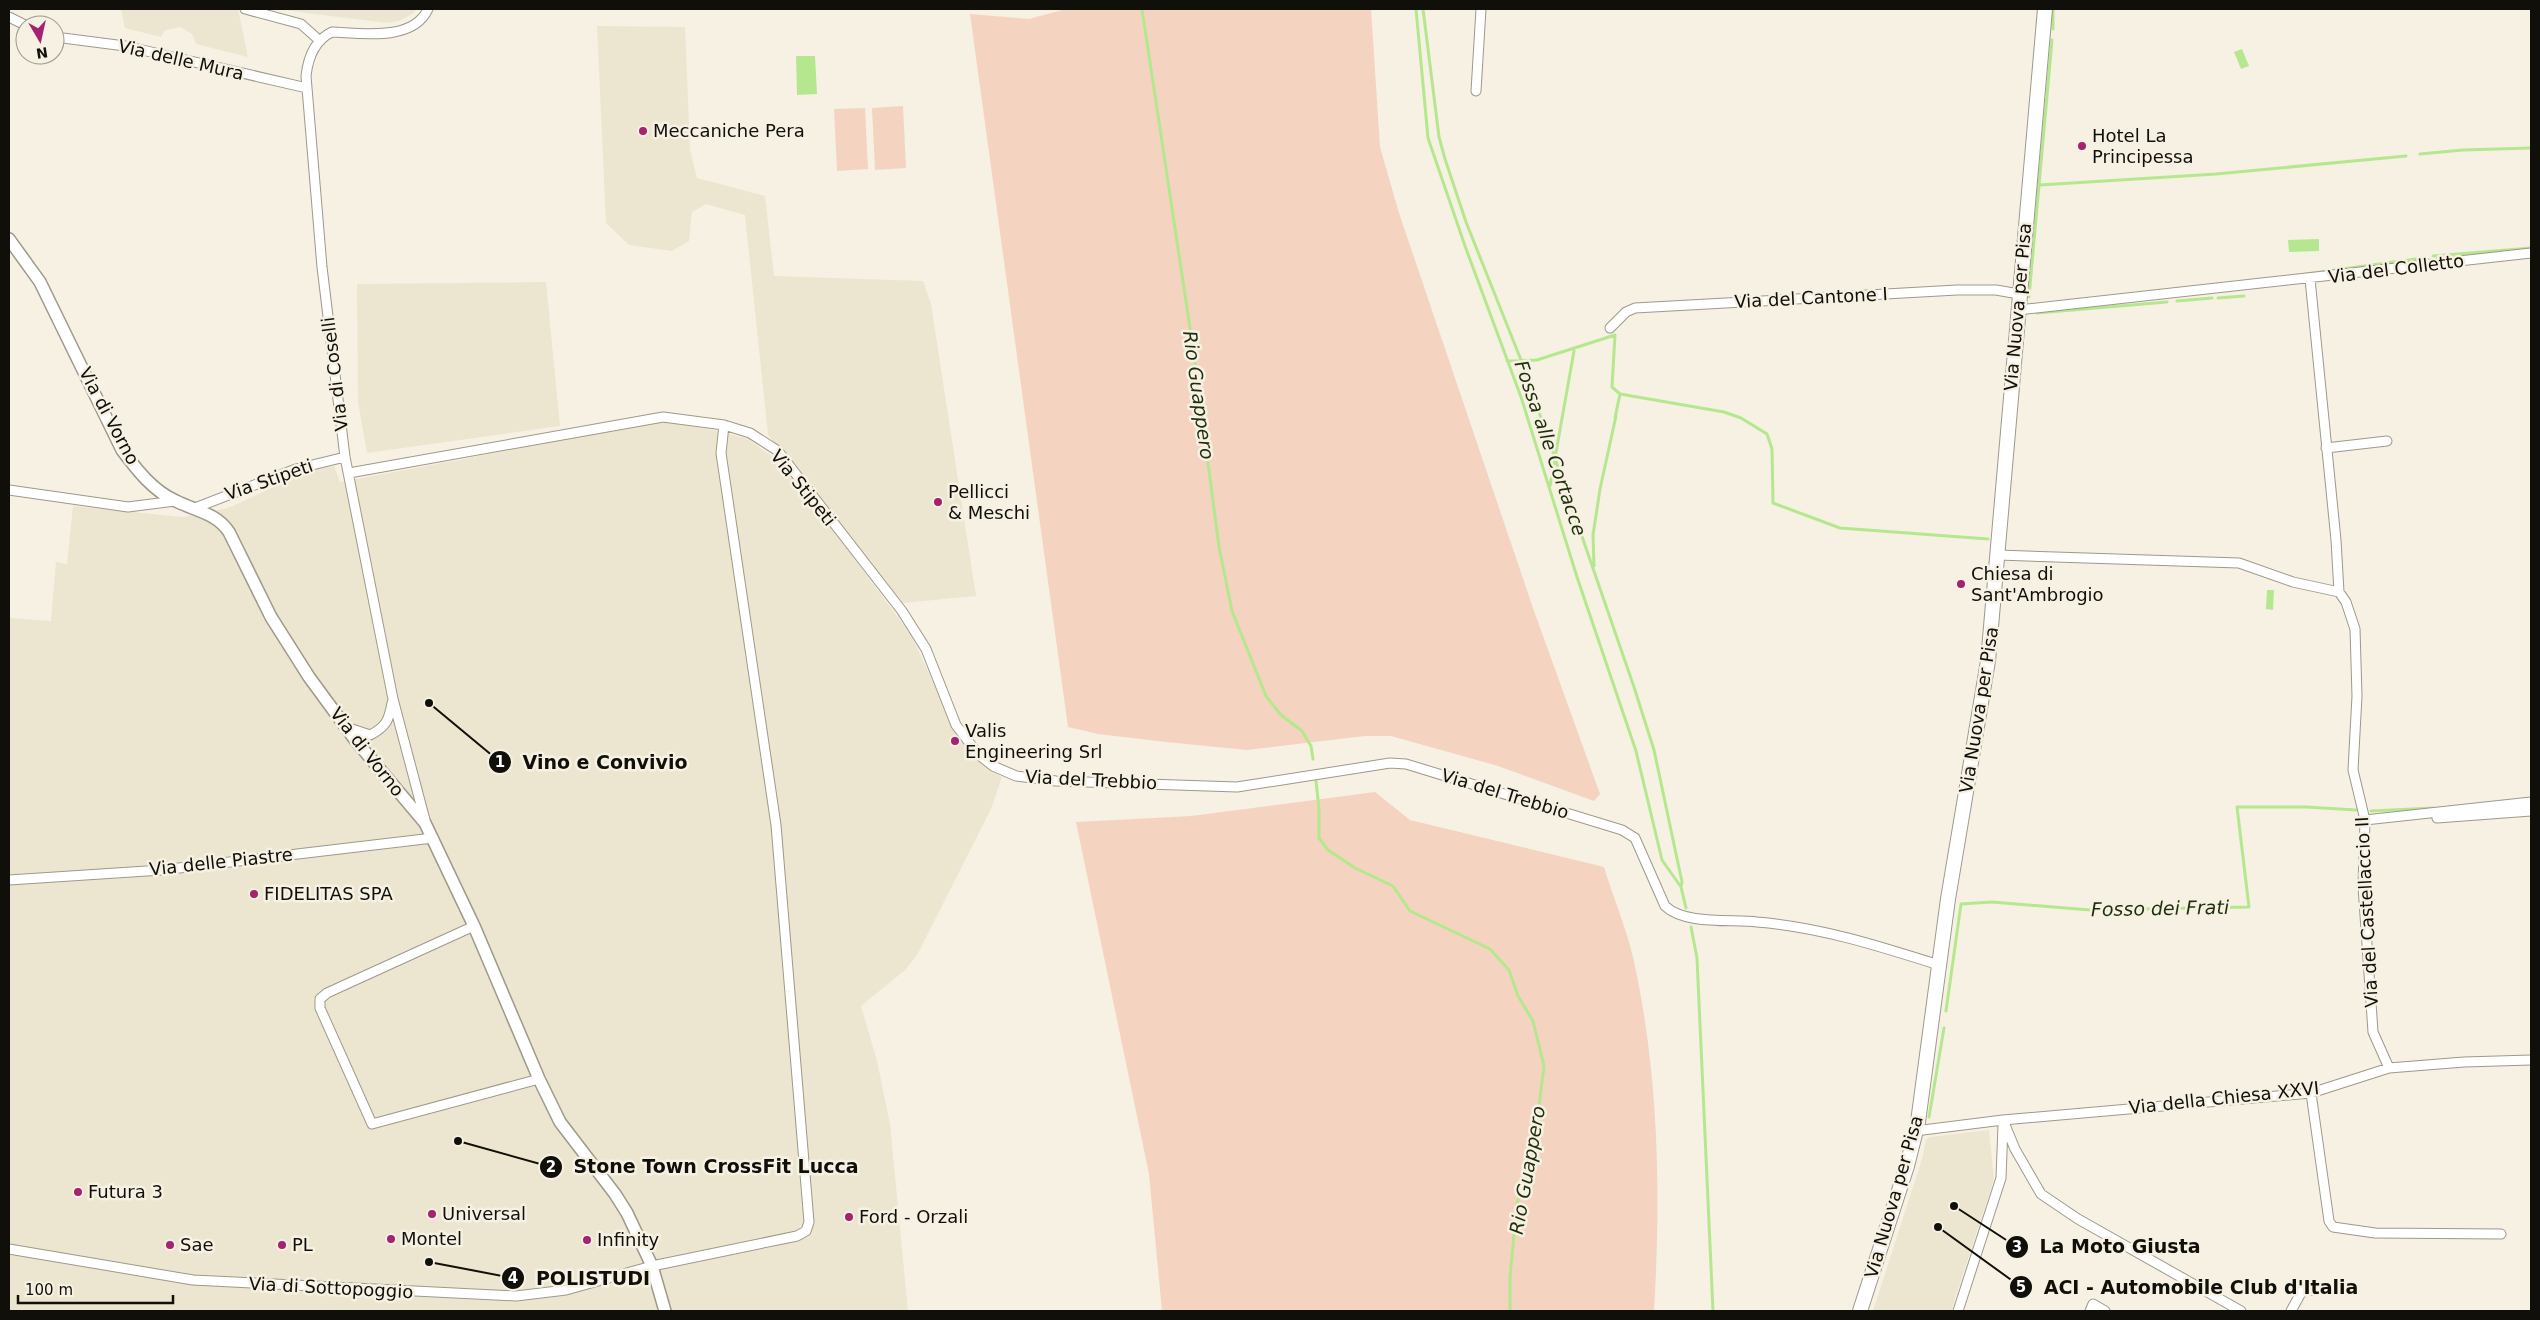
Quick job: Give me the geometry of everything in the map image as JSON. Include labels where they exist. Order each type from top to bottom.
[{"type":"main road","name":"Via Nuova per Pisa","points":[[1860,1311],[1907,1166],[1915,1132],[1939,965],[1988,661],[2045,9]]},
{"type":"street","points":[[245,9],[300,24],[320,41],[332,32],[398,31],[420,19],[428,9]]},
{"type":"street","points":[[1476,92],[1481,9]]},
{"type":"street","name":"Via delle Mura","points":[[65,38],[125,46],[307,88]]},
{"type":"street","name":"Via di Coselli","points":[[320,41],[308,62],[307,88],[322,267],[345,457],[393,699],[425,823]]},
{"type":"street","name":"Via di Vorno","points":[[9,240],[40,282],[122,450],[137,471],[152,486],[175,501],[221,520],[230,532],[272,617],[309,677],[346,727],[425,823],[474,926],[539,1079],[560,1122],[615,1194],[635,1228],[652,1266],[665,1311]]},
{"type":"street","name":"Via del Colletto","points":[[2339,592],[2336,540],[2310,279],[2531,253]]},
{"type":"street","points":[[2018,310],[2310,279]]},
{"type":"street","name":"Via del Cantone I","points":[[1610,328],[1626,312],[1635,308],[1957,290],[1996,290],[2019,294]]},
{"type":"street","name":"Via Stipeti","points":[[349,473],[663,417],[724,425],[750,433],[778,451],[902,611],[926,649],[956,725],[964,738],[978,754],[993,766],[1016,776]]},
{"type":"street","name":"Via di Sottopoggio","points":[[9,1248],[193,1280],[490,1297],[566,1290],[652,1266],[798,1236],[806,1231],[809,1222],[776,825],[720,454],[724,425]]},
{"type":"street","points":[[2326,448],[2387,441]]},
{"type":"street","name":"Via Stipeti","points":[[195,508],[296,469],[345,457]]},
{"type":"street","points":[[9,490],[128,507],[175,501]]},
{"type":"street","points":[[1998,555],[2239,563],[2293,582],[2339,592]]},
{"type":"street","name":"Via del Castellaccio II","points":[[2339,592],[2346,602],[2355,629],[2357,696],[2353,770],[2365,820],[2363,886],[2373,1032],[2389,1068]]},
{"type":"street","points":[[346,727],[370,735],[381,729],[389,720],[393,699]]},
{"type":"street","name":"Via del Trebbio","points":[[1016,776],[1056,781],[1237,787],[1390,762],[1406,764],[1622,830],[1636,838],[1665,906],[1673,914],[1689,918],[1759,922],[1837,934],[1939,965]]},
{"type":"street","points":[[2365,820],[2531,802]]},
{"type":"street","points":[[2409,816],[2450,818],[2531,811]]},
{"type":"street","name":"Via delle Piastre","points":[[9,880],[162,870],[433,838]]},
{"type":"street","points":[[474,926],[327,994],[320,999],[320,1008],[372,1124],[539,1079]]},
{"type":"street","name":"Via della Chiesa XXVI","points":[[1915,1132],[2003,1120],[2311,1093],[2389,1068],[2464,1062],[2531,1060]]},
{"type":"street","points":[[2311,1093],[2329,1222],[2333,1227],[2375,1233],[2501,1234]]},
{"type":"street","points":[[1958,1311],[2001,1178],[2003,1120]]},
{"type":"street","points":[[2003,1120],[2015,1149],[2041,1194],[2078,1219],[2241,1311]]},
{"type":"street","points":[[2291,1311],[2302,1291],[2324,1289]]},
{"type":"street","points":[[2090,1311],[2093,1304],[2105,1311]]},
{"type":"shaded area","points":[[121,9],[238,9],[248,57],[196,44],[192,34],[180,27],[165,30],[161,37],[125,28]]},
{"type":"shaded area","points":[[275,9],[417,9],[399,21],[387,23]]},
{"type":"shaded area","points":[[1066,9],[1371,9],[1380,147],[1399,213],[1533,608],[1600,794],[1594,801],[1498,766],[1391,736],[1365,736],[1247,750],[1098,734],[1068,727],[970,14],[1029,19]]},
{"type":"shaded area","points":[[597,26],[685,27],[690,150],[697,178],[765,196],[774,276],[923,281],[931,304],[976,596],[902,603],[790,460],[768,435],[745,215],[706,204],[692,212],[689,241],[672,251],[629,245],[606,223]]},
{"type":"shaded area","points":[[2242,49],[2249,66],[2241,69],[2234,52]]},
{"type":"shaded area","points":[[796,56],[815,56],[817,94],[797,95]]},
{"type":"shaded area","points":[[903,106],[906,168],[875,170],[872,108]]},
{"type":"shaded area","points":[[865,108],[868,169],[837,171],[834,109]]},
{"type":"shaded area","points":[[2319,239],[2319,251],[2289,252],[2288,240]]},
{"type":"shaded area","points":[[546,282],[560,426],[367,453],[358,402],[357,284]]},
{"type":"shaded area","points":[[666,422],[713,430],[748,439],[777,460],[804,491],[911,635],[955,729],[971,754],[984,766],[1002,777],[991,809],[917,955],[905,970],[861,1006],[877,1061],[890,1124],[908,1311],[9,1311],[9,618],[51,621],[56,562],[67,564],[73,506],[182,517],[228,508],[311,470],[334,466],[340,482],[464,459],[600,430]]},
{"type":"shaded area","points":[[2267,590],[2274,590],[2273,610],[2266,609]]},
{"type":"shaded area","points":[[1375,792],[1410,820],[1604,867],[1633,957],[1642,1001],[1653,1089],[1657,1178],[1654,1311],[1162,1311],[1149,1174],[1076,822],[1191,816]]},
{"type":"shaded area","points":[[1989,1130],[1994,1179],[1951,1311],[1873,1311],[1922,1159],[1926,1140],[1930,1137]]},
{"type":"waterway","name":"Rio Guappero","points":[[1142,9],[1193,348],[1219,547],[1232,611],[1266,696],[1281,715],[1302,731],[1311,746],[1313,759]]},
{"type":"waterway","points":[[1416,9],[1428,138],[1465,246],[1521,397],[1577,577],[1636,751],[1662,860],[1681,887],[1686,908]]},
{"type":"waterway","name":"Fossa alle Cortacce","points":[[1423,9],[1439,137],[1445,159],[1466,222],[1521,360],[1634,687],[1654,750],[1682,882],[1681,887]]},
{"type":"waterway","points":[[2053,9],[2053,29]]},
{"type":"waterway","points":[[2029,297],[2052,40]]},
{"type":"waterway","points":[[2420,154],[2463,150],[2531,148]]},
{"type":"waterway","points":[[2040,185],[2216,174],[2406,156]]},
{"type":"waterway","points":[[2433,256],[2531,248]]},
{"type":"waterway","points":[[2306,274],[2423,258]]},
{"type":"waterway","points":[[2218,298],[2244,296]]},
{"type":"waterway","points":[[2177,301],[2212,298]]},
{"type":"waterway","points":[[2037,313],[2167,302]]},
{"type":"waterway","points":[[1507,361],[1537,360],[1615,335],[1612,387],[1620,394],[1724,412],[1741,418],[1767,434],[1772,449],[1773,503],[1840,528],[1988,539]]},
{"type":"waterway","points":[[1550,486],[1574,351]]},
{"type":"waterway","points":[[1615,418],[1620,394]]},
{"type":"waterway","points":[[1594,566],[1593,535],[1600,489],[1616,416]]},
{"type":"waterway","name":"Rio Guappero","points":[[1316,781],[1319,809],[1319,838],[1328,850],[1355,868],[1393,886],[1410,911],[1490,949],[1509,970],[1518,996],[1533,1021],[1544,1066],[1531,1169],[1517,1203],[1510,1277],[1510,1311]]},
{"type":"waterway","name":"Fosso dei Frati","points":[[1946,1011],[1961,904],[1992,902],[2090,910],[2249,907],[2237,807],[2306,807],[2356,810]]},
{"type":"waterway","name":"Fosso dei Frati","points":[[2371,811],[2433,808]]},
{"type":"waterway","points":[[1691,927],[1697,958],[1713,1311]]},
{"type":"waterway","name":"Fosso dei Frati","points":[[1929,1117],[1944,1028]]},
{"type":"place","name":"Meccaniche Pera","points":[[643,131]]},
{"type":"place","name":"Hotel La Principessa","points":[[2082,146]]},
{"type":"place","name":"Pellicci & Meschi","points":[[938,502]]},
{"type":"place","name":"Chiesa di Sant'Ambrogio","points":[[1961,584]]},
{"type":"place","name":"Vino e Convivio","points":[[429,703]]},
{"type":"place","name":"Valis Engineering Srl","points":[[955,741]]},
{"type":"place","name":"FIDELITAS SPA","points":[[254,894]]},
{"type":"place","name":"Stone Town CrossFit Lucca","points":[[458,1141]]},
{"type":"place","name":"Futura 3","points":[[78,1192]]},
{"type":"place","name":"La Moto Giusta","points":[[1954,1206]]},
{"type":"place","name":"Universal","points":[[432,1214]]},
{"type":"place","name":"Ford - Orzali","points":[[849,1217]]},
{"type":"place","name":"ACI - Automobile Club d'Italia","points":[[1938,1227]]},
{"type":"place","name":"Montel","points":[[391,1239]]},
{"type":"place","name":"Infinity","points":[[587,1240]]},
{"type":"place","name":"Sae","points":[[170,1245]]},
{"type":"place","name":"PL","points":[[282,1245]]},
{"type":"place","name":"POLISTUDI","points":[[429,1262]]}]
